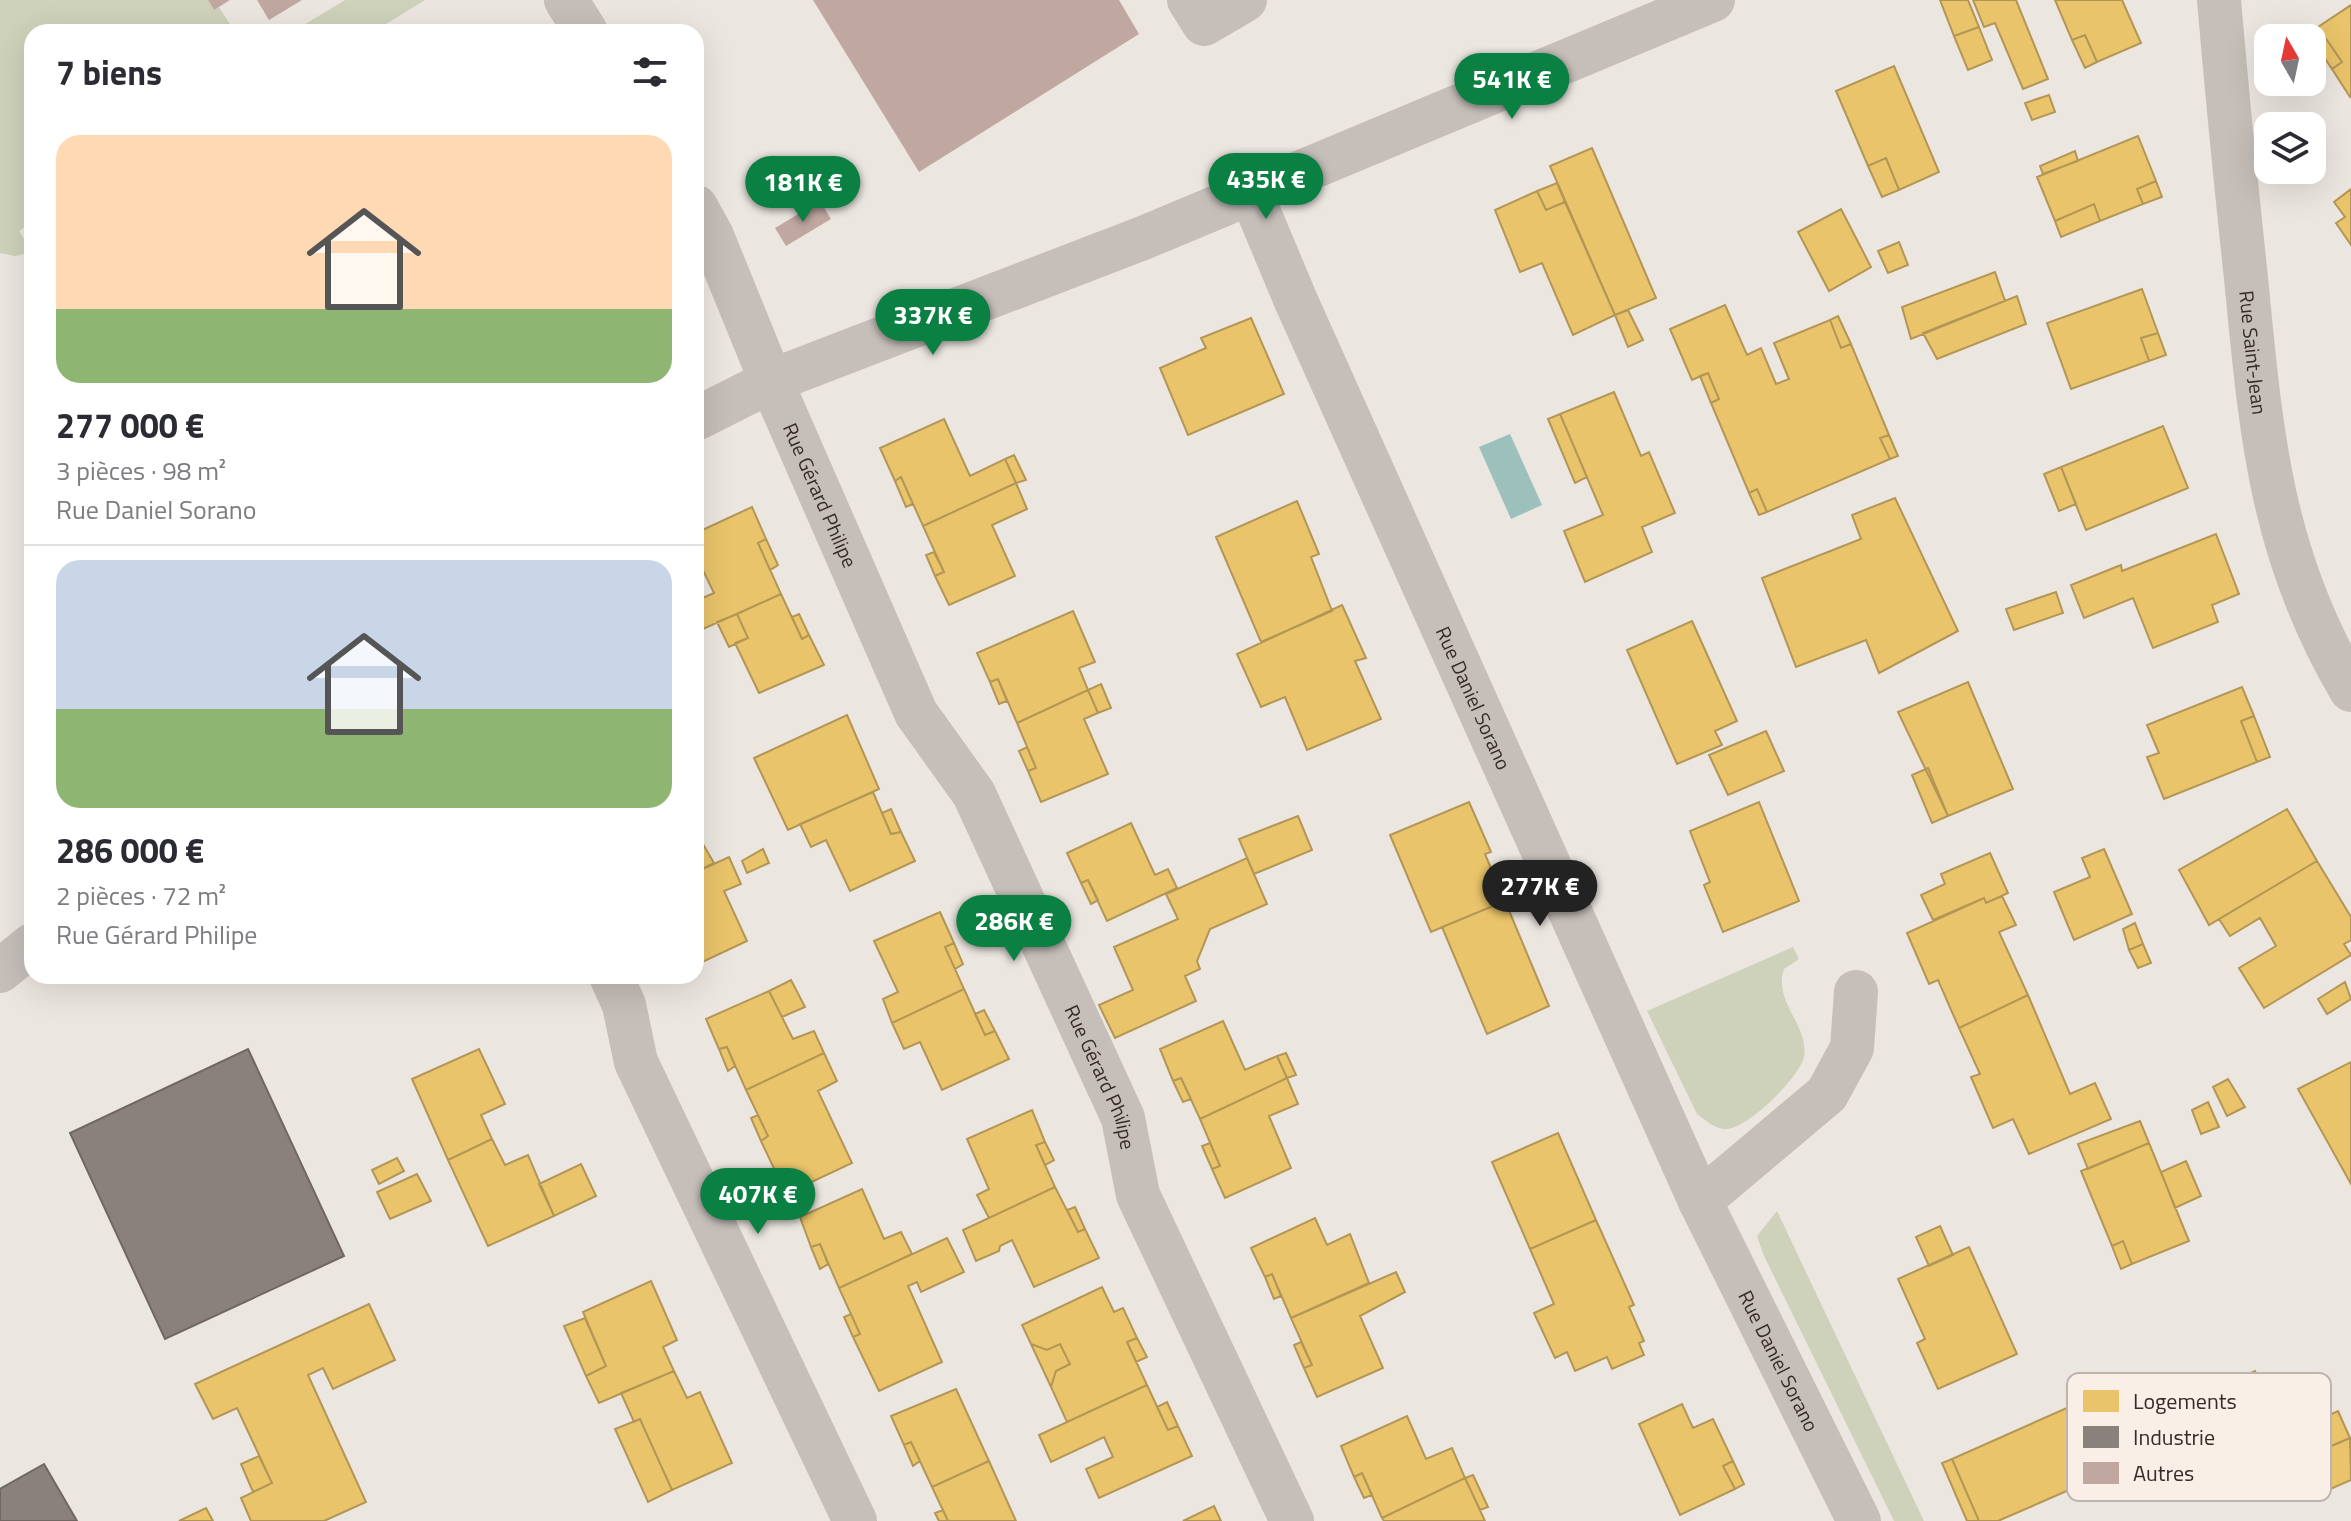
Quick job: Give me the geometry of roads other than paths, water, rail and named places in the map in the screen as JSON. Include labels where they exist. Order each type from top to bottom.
[{"type":"street","points":[[566,0],[581,24]]},
{"type":"street","points":[[1189,0],[1204,24],[1245,0]]},
{"type":"street","points":[[704,415],[771,381],[975,305],[1713,0]]},
{"type":"street","name":"Rue Saint-Jean","points":[[2219,0],[2259,414],[2276,509],[2288,553],[2320,636],[2351,690]]},
{"type":"street","name":"Rue Daniel Sorano","points":[[1250,191],[1700,1201],[1859,1521]]},
{"type":"street","name":"Rue Gérard Philipe","points":[[704,222],[916,713],[974,794],[1117,1104],[1123,1118],[1138,1195],[1292,1521]]},
{"type":"street","points":[[0,971],[24,952]]},
{"type":"street","points":[[615,984],[624,1005],[636,1062],[855,1521]]},
{"type":"street","points":[[1700,1201],[1827,1094],[1852,1048],[1856,992]]},
{"type":"water","points":[[1510,434],[1542,505],[1511,519],[1479,447]]}]
